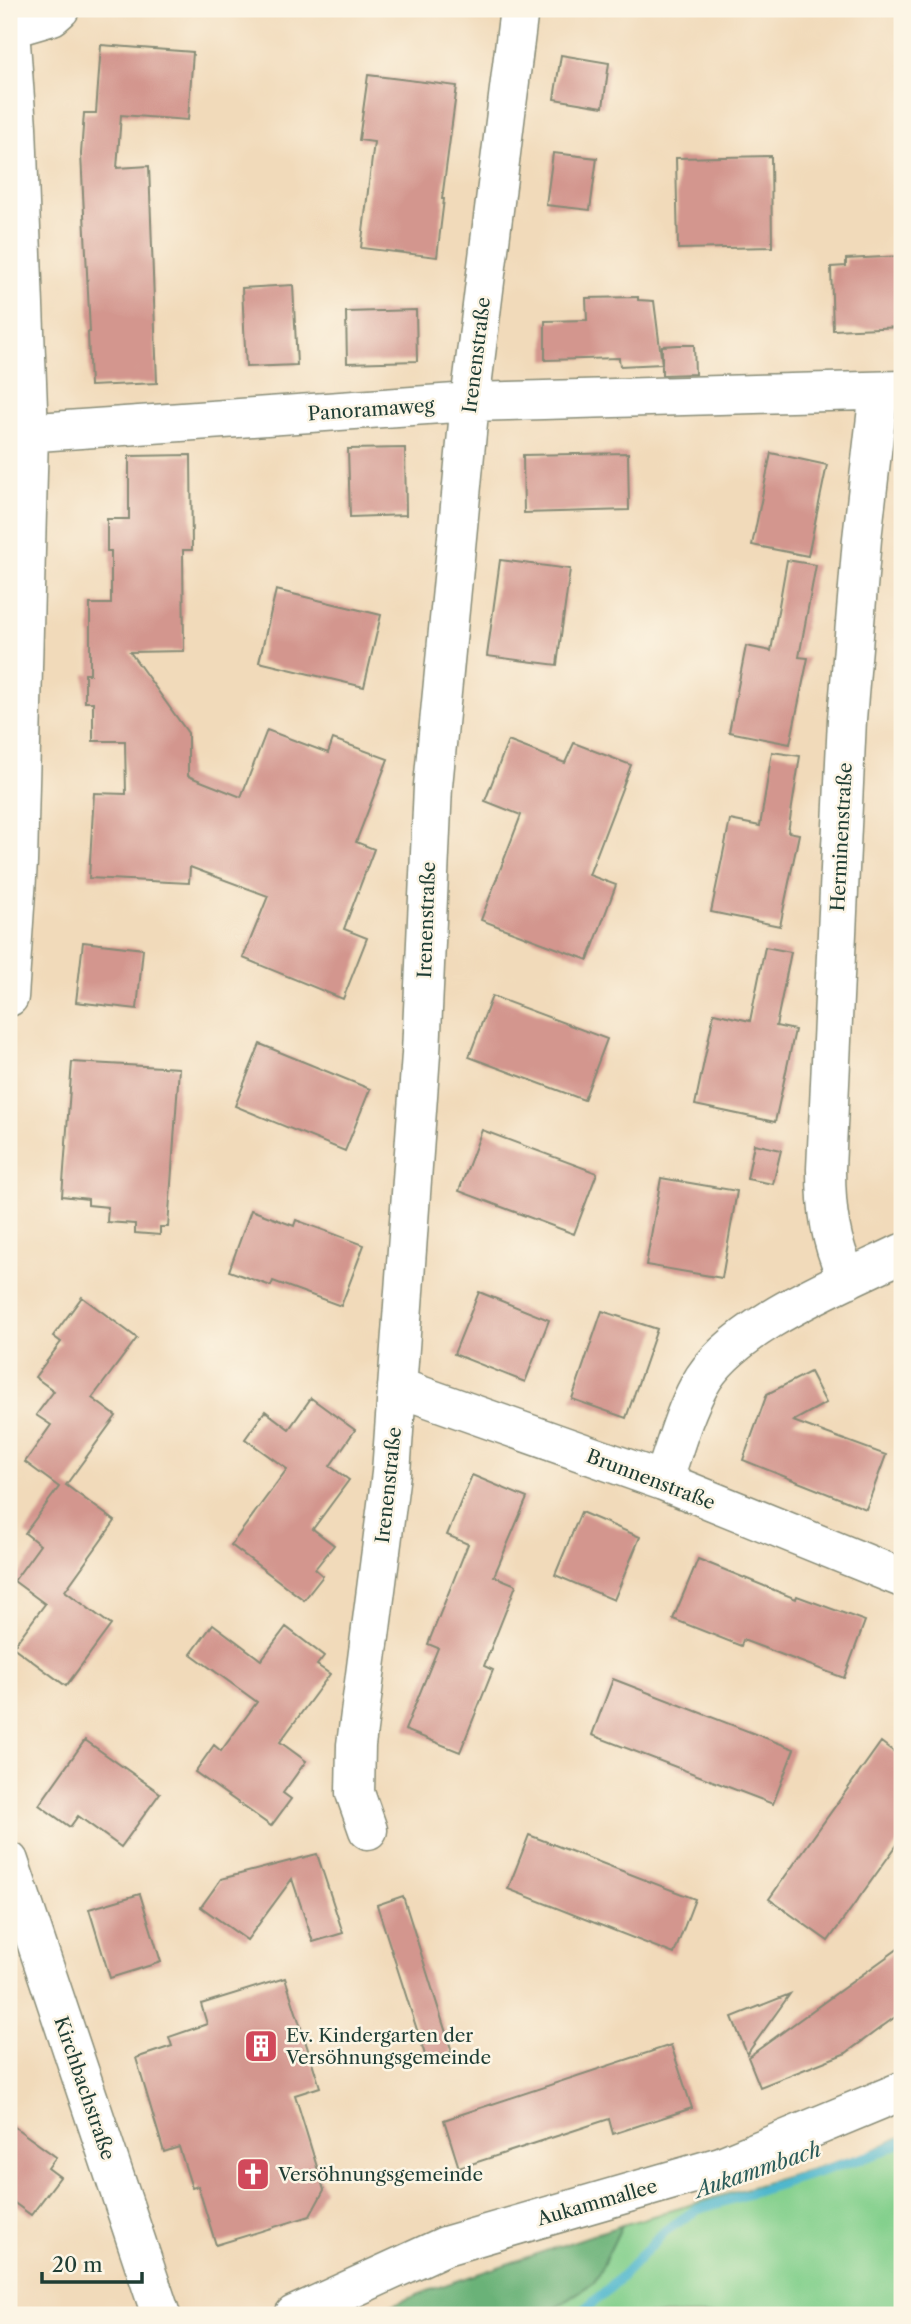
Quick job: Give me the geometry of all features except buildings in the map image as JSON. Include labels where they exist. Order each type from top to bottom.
[{"type":"street","points":[[9,997],[18,862],[19,433],[10,22],[52,16],[60,9]]},
{"type":"street","name":"Irenenstraße","points":[[368,1830],[355,1793],[356,1745],[391,1473],[421,1054],[433,786],[470,402],[519,9]]},
{"type":"street","name":"Panoramaweg","points":[[19,433],[470,402],[891,391]]},
{"type":"street","name":"Herminenstraße","points":[[848,1279],[837,1257],[826,1203],[847,719],[862,539],[891,391]]},
{"type":"street","points":[[663,1481],[699,1385],[719,1360],[765,1322],[902,1253]]},
{"type":"street","name":"Brunnenstraße","points":[[397,1387],[663,1481],[902,1578]]},
{"type":"street","name":"Kirchbachstraße","points":[[9,1861],[161,2315]]},
{"type":"street","name":"Aukammallee","points":[[294,2315],[445,2246],[720,2166],[902,2091]]},
{"type":"green space","points":[[902,2136],[902,2315],[545,2315],[595,2281],[622,2225],[870,2152]]},
{"type":"green space","points":[[622,2225],[595,2281],[545,2315],[366,2315],[433,2289]]},
{"type":"waterway","name":"Aukammbach","points":[[579,2315],[615,2283],[665,2231],[696,2210],[876,2154],[902,2142]]},
{"type":"place","name":"Ev. Kindergarten der Versöhnungsgemeinde","points":[[261,2046]]},
{"type":"place","name":"Versöhnungsgemeinde","points":[[253,2174]]}]
